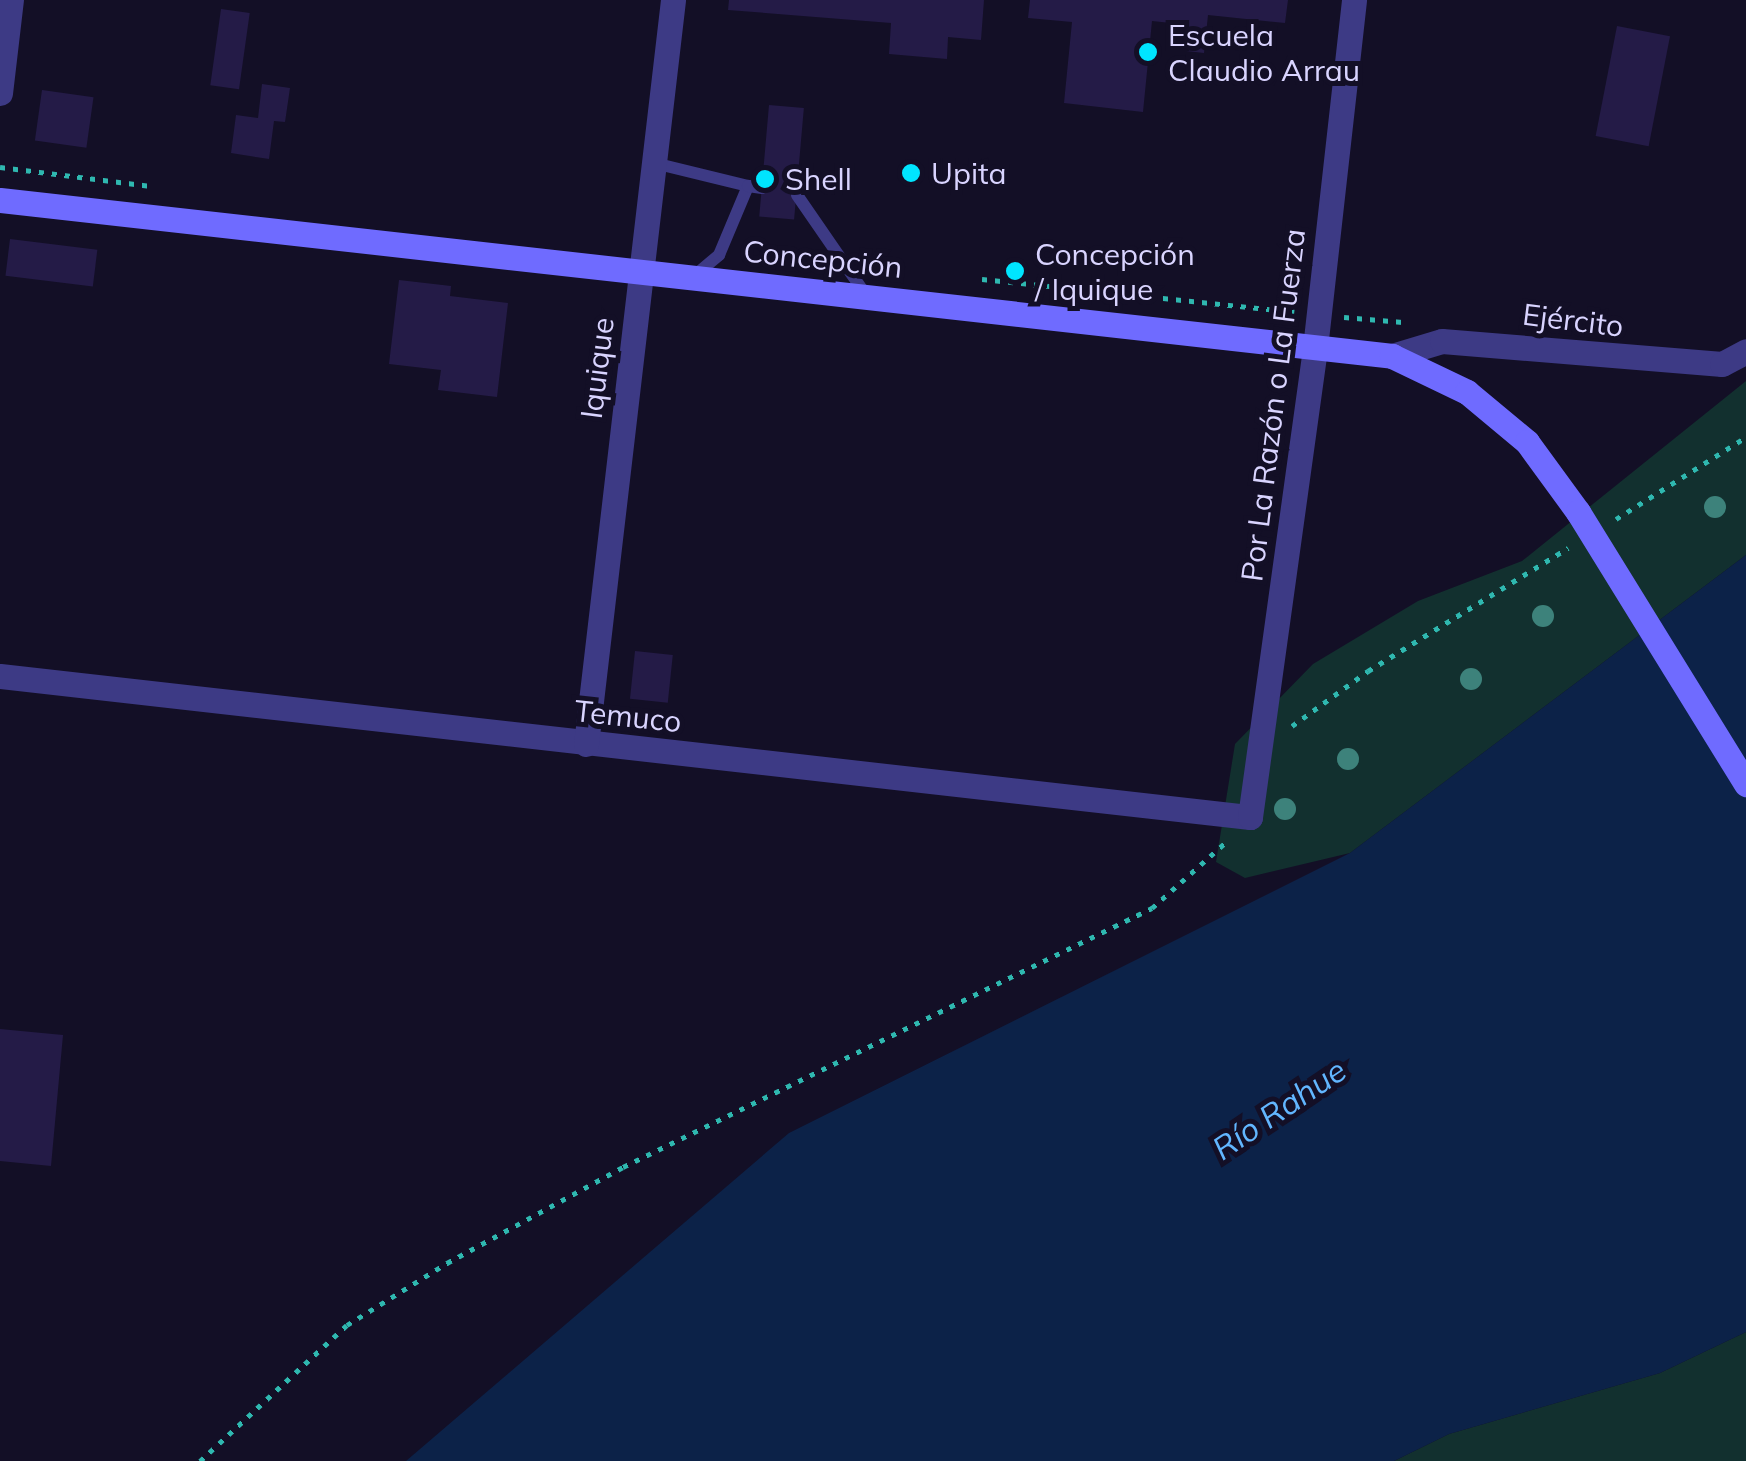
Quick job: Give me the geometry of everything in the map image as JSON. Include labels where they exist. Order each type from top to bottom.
[{"type":"main road","name":"Concepción","points":[[0,200],[1392,356],[1467,392],[1526,442],[1578,512],[1746,784]]},
{"type":"street","points":[[0,94],[11,0]]},
{"type":"street","name":"Iquique","points":[[586,744],[673,0]]},
{"type":"street","name":"Por La Razón o La Fuerza","points":[[1250,817],[1315,348],[1354,0]]},
{"type":"street","name":"Ejército","points":[[1392,356],[1442,341],[1722,364],[1746,350]]},
{"type":"street","name":"Temuco","points":[[0,676],[1250,817]]},
{"type":"lane","points":[[654,163],[755,187],[719,254],[692,278]]},
{"type":"lane","points":[[797,195],[867,296]]},
{"type":"path","points":[[1606,525],[1746,437]]},
{"type":"path","points":[[1284,732],[1368,671],[1572,546]]},
{"type":"path","points":[[200,1461],[347,1324],[516,1222],[1152,908],[1202,868],[1250,817]]},
{"type":"green space","points":[[1746,381],[1746,555],[1350,853],[1245,878],[1216,862],[1235,744],[1313,664],[1418,601],[1522,561]]},
{"type":"green space","points":[[1746,1332],[1746,1461],[1394,1461],[1449,1434],[1660,1373]]},
{"type":"water","name":"Río Rahue","points":[[1746,555],[1746,1332],[1660,1373],[1449,1434],[1394,1461],[406,1461],[789,1133],[1350,853]]},
{"type":"building","points":[[729,0],[984,0],[981,40],[948,37],[947,59],[889,54],[891,23],[728,10]]},
{"type":"building","points":[[1030,0],[1288,0],[1285,23],[1208,15],[1204,53],[1168,49],[1171,23],[1152,21],[1143,112],[1064,103],[1072,22],[1028,18]]},
{"type":"building","points":[[221,9],[250,13],[239,89],[210,85]]},
{"type":"building","points":[[1617,26],[1670,36],[1649,146],[1596,136]]},
{"type":"building","points":[[262,84],[290,88],[285,122],[274,121],[269,159],[231,153],[236,115],[258,118]]},
{"type":"building","points":[[42,90],[93,97],[86,148],[35,141]]},
{"type":"building","points":[[769,105],[804,108],[794,220],[759,217]]},
{"type":"building","points":[[10,239],[97,250],[93,286],[5,276]]},
{"type":"building","points":[[399,280],[451,286],[450,296],[508,303],[497,397],[438,390],[441,370],[389,364]]},
{"type":"building","points":[[635,651],[673,655],[668,703],[630,699]]},
{"type":"building","points":[[0,1029],[63,1035],[51,1166],[0,1161]]},
{"type":"place","name":"Escuela Claudio Arrau","points":[[1148,52]]},
{"type":"place","name":"Upita","points":[[911,173]]},
{"type":"place","name":"Shell","points":[[765,179]]},
{"type":"place","name":"Concepción / Iquique","points":[[1015,271]]}]
